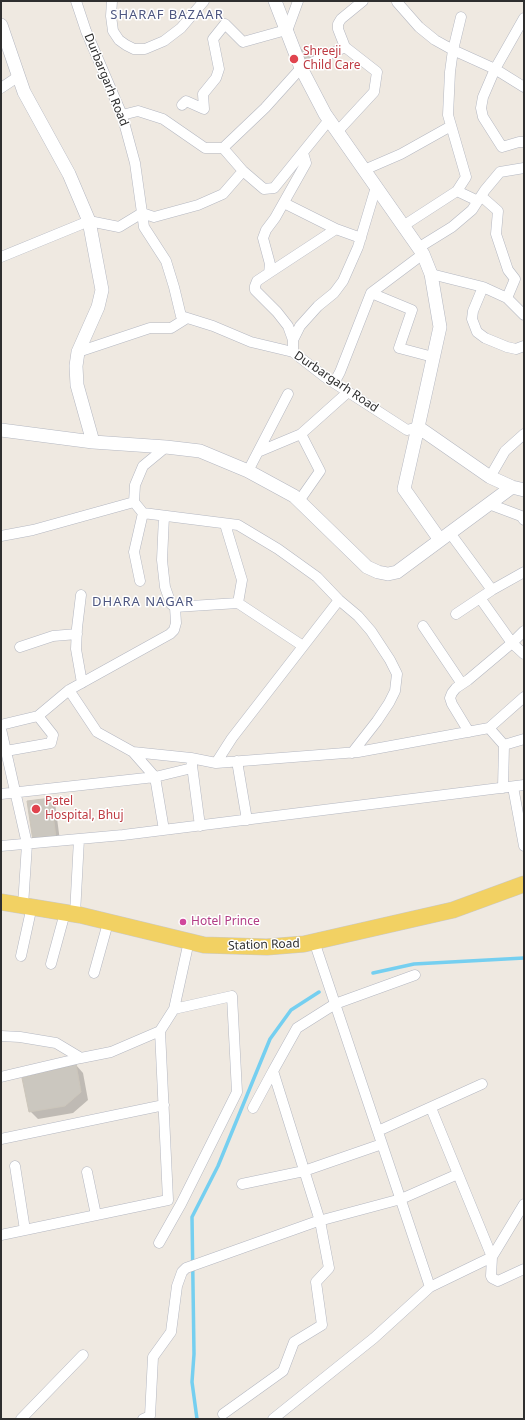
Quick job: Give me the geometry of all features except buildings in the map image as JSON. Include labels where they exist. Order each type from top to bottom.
[{"type":"main road","name":"Station Road","points":[[1,902],[26,910],[69,917],[204,945],[267,947],[304,944],[453,910],[524,884]]},
{"type":"main road","name":"Station Road","points":[[69,917],[106,930],[203,954],[268,955],[317,950],[456,918],[524,893]]},
{"type":"main road","name":"Station Road","points":[[1,911],[26,910]]},
{"type":"street","name":"Durbargarh Road","points":[[76,1],[86,31],[122,115],[135,163],[144,227],[166,261],[181,316],[213,326],[250,342],[293,352],[334,383],[407,430],[418,427]]},
{"type":"street","points":[[112,1],[111,16],[113,30],[119,40],[134,49],[146,49],[164,41],[181,28],[204,1]]},
{"type":"street","points":[[275,1],[301,68],[329,120],[421,251],[431,274],[440,326],[404,489],[492,590]]},
{"type":"street","points":[[286,30],[298,1]]},
{"type":"street","points":[[337,132],[374,92],[377,72],[345,47],[338,29],[338,24],[341,19],[363,1]]},
{"type":"street","points":[[398,1],[419,28],[434,40],[495,69],[524,87]]},
{"type":"street","points":[[403,226],[457,191],[466,177],[448,115],[450,72],[453,50],[462,17]]},
{"type":"street","points":[[524,18],[495,69],[483,97],[481,108],[483,117],[502,148],[524,142]]},
{"type":"street","points":[[182,105],[186,101],[204,109],[203,94],[216,78],[219,69],[213,39],[226,24],[243,42],[286,30]]},
{"type":"street","points":[[1,25],[24,92],[69,174],[89,221],[99,267],[102,290],[98,307],[78,352],[76,366],[77,385],[93,442]]},
{"type":"street","points":[[122,115],[138,111],[163,119],[205,148],[223,148],[265,108],[301,68],[345,47]]},
{"type":"street","points":[[1,88],[19,76]]},
{"type":"street","points":[[223,148],[243,171],[264,189],[274,188],[329,120]]},
{"type":"street","points":[[364,170],[401,154],[451,126]]},
{"type":"street","points":[[269,273],[270,264],[263,238],[266,230],[276,218],[306,164],[303,153]]},
{"type":"street","points":[[334,383],[340,372],[371,293],[472,210],[484,190],[500,172],[524,168]]},
{"type":"street","points":[[1,257],[89,221],[119,227],[142,213],[154,217],[198,205],[223,194],[243,171]]},
{"type":"street","points":[[293,340],[300,326],[318,306],[334,293],[343,281],[361,238],[376,187]]},
{"type":"street","points":[[457,191],[479,198],[498,211],[496,234],[508,270],[520,277],[507,298]]},
{"type":"street","points":[[284,203],[336,229],[361,238]]},
{"type":"street","points":[[293,352],[293,340],[288,326],[256,290],[255,286],[257,281],[336,229]]},
{"type":"street","points":[[431,274],[483,287],[507,298],[524,315]]},
{"type":"street","points":[[483,287],[473,311],[472,319],[477,332],[485,338],[507,348],[516,349],[524,346]]},
{"type":"street","points":[[371,293],[412,310],[399,348],[433,357]]},
{"type":"street","points":[[78,352],[150,328],[172,328],[187,318]]},
{"type":"street","points":[[258,452],[302,434],[348,392]]},
{"type":"street","points":[[248,471],[288,394]]},
{"type":"street","points":[[418,427],[490,477],[518,488]]},
{"type":"street","points":[[1,430],[93,442],[166,446],[200,451],[248,471],[294,496],[367,567],[378,572],[388,574],[398,572],[488,504],[518,488]]},
{"type":"street","points":[[299,501],[320,471],[302,434]]},
{"type":"street","points":[[490,477],[505,451],[524,434]]},
{"type":"street","points":[[166,446],[143,466],[135,485],[134,502],[142,513],[238,525],[278,549],[318,577],[339,600],[358,616],[371,631],[390,660],[396,674],[395,690],[389,703],[377,721],[352,753]]},
{"type":"street","points":[[1,536],[33,530],[134,502]]},
{"type":"street","points":[[488,504],[521,516],[524,520]]},
{"type":"street","points":[[140,581],[134,552],[142,513]]},
{"type":"street","points":[[164,516],[162,560],[165,587],[169,601],[176,607],[238,603],[303,646]]},
{"type":"street","points":[[225,524],[242,580],[238,603]]},
{"type":"street","points":[[456,614],[492,590],[524,572]]},
{"type":"street","points":[[81,595],[76,649],[82,683]]},
{"type":"street","points":[[480,598],[512,643],[524,654]]},
{"type":"street","points":[[216,763],[232,738],[339,600]]},
{"type":"street","points":[[1,724],[38,716],[69,690],[170,634],[174,630],[176,623],[176,607]]},
{"type":"street","points":[[423,626],[462,684]]},
{"type":"street","points":[[469,732],[454,709],[450,698],[452,693],[512,643],[524,631]]},
{"type":"street","points":[[20,647],[53,636],[77,634]]},
{"type":"street","points":[[69,690],[97,732],[133,752],[156,777],[164,830]]},
{"type":"street","points":[[133,752],[191,758],[216,763],[352,753],[489,728],[524,697]]},
{"type":"street","points":[[6,751],[50,743],[53,735],[38,716]]},
{"type":"street","points":[[489,728],[504,745],[508,787],[524,846]]},
{"type":"street","points":[[1,729],[27,844],[26,910],[21,956]]},
{"type":"street","points":[[504,745],[524,739]]},
{"type":"street","points":[[191,758],[200,826]]},
{"type":"street","points":[[237,761],[247,820]]},
{"type":"street","points":[[1,794],[156,777],[192,768]]},
{"type":"street","points":[[1,846],[200,826],[524,785]]},
{"type":"street","points":[[51,964],[69,917],[79,839]]},
{"type":"street","points":[[94,973],[106,930]]},
{"type":"street","points":[[1,1077],[111,1052],[160,1031],[174,1009],[187,950]]},
{"type":"street","points":[[317,950],[430,1287]]},
{"type":"street","points":[[253,1108],[298,1028],[335,1004],[415,975]]},
{"type":"street","points":[[159,1243],[182,1204],[237,1092],[232,996],[174,1009]]},
{"type":"street","points":[[1,1235],[168,1200],[160,1031]]},
{"type":"street","points":[[1,1036],[20,1037],[56,1043],[81,1058]]},
{"type":"street","points":[[223,1414],[283,1371],[294,1342],[322,1325],[316,1282],[329,1268],[320,1221],[273,1071]]},
{"type":"street","points":[[378,1131],[482,1084]]},
{"type":"street","points":[[1,1139],[164,1105]]},
{"type":"street","points":[[431,1108],[492,1258],[491,1276],[495,1280],[503,1279],[524,1269]]},
{"type":"street","points":[[242,1184],[304,1171],[382,1144]]},
{"type":"street","points":[[15,1166],[25,1230]]},
{"type":"street","points":[[87,1172],[96,1215]]},
{"type":"street","points":[[143,1419],[150,1416],[153,1357],[171,1332],[176,1286],[182,1272],[192,1265],[320,1221],[401,1199],[458,1174]]},
{"type":"street","points":[[273,1419],[374,1338],[430,1287],[492,1258],[523,1207]]},
{"type":"street","points":[[21,1419],[83,1355]]},
{"type":"waterway","points":[[373,973],[414,964],[524,958]]},
{"type":"waterway","points":[[197,1419],[192,1382],[194,1354],[192,1217],[218,1166],[270,1039],[291,1010],[319,992]]},
{"type":"place","name":"Shreeji Child Care","points":[[294,59]]},
{"type":"place","name":"Patel Hospital, Bhuj","points":[[36,809]]},
{"type":"place","name":"Hotel Prince","points":[[183,922]]},
{"type":"district","name":"SHARAF BAZAAR","points":[[167,15]]},
{"type":"district","name":"DHARA NAGAR","points":[[143,602]]}]
